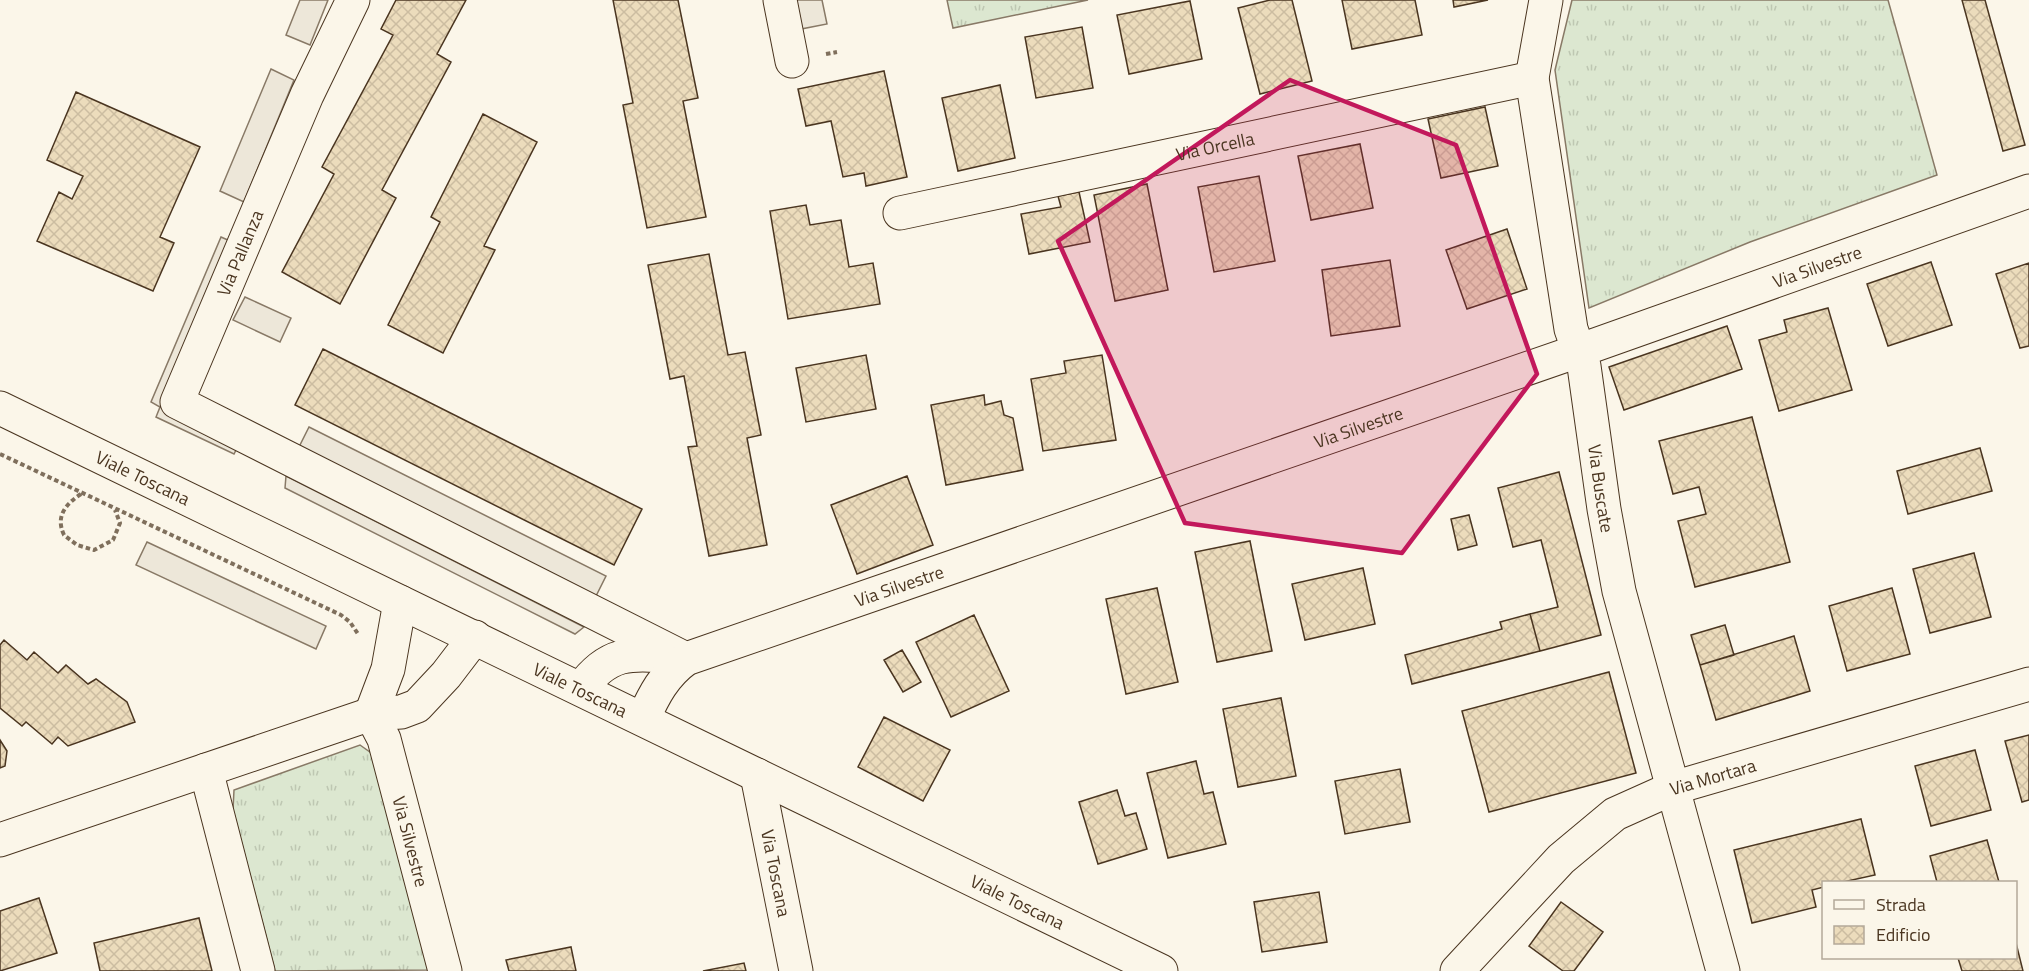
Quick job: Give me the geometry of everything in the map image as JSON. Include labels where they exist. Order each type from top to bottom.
[{"type":"street","name":"Via Pallanza","points":[[353,0],[307,95],[177,402],[686,659]]},
{"type":"street","points":[[780,0],[792,61]]},
{"type":"street","name":"Via Buscate","points":[[1546,0],[1532,78],[1571,329],[1584,366],[1604,509],[1619,591],[1722,971]]},
{"type":"street","name":"Via Orcella","points":[[900,213],[1532,78]]},
{"type":"street","name":"Via Silvestre","points":[[643,719],[659,685],[675,667],[686,659],[1578,351],[2029,191]]},
{"type":"street","name":"Viale Toscana","points":[[0,408],[1161,971]]},
{"type":"street","points":[[371,714],[388,669],[400,602]]},
{"type":"street","points":[[0,840],[371,714],[401,712],[417,706],[446,675],[475,637]]},
{"type":"street","name":"Via Silvestre","points":[[581,689],[597,669],[620,657],[634,654],[686,659]]},
{"type":"street","name":"Via Mortara","points":[[1457,971],[1561,859],[1589,833],[1615,814],[1673,788],[2029,684]]},
{"type":"street","name":"Via Silvestre","points":[[371,714],[384,739],[445,971]]},
{"type":"street","points":[[206,770],[258,971]]},
{"type":"street","name":"Via Toscana","points":[[757,776],[796,971]]},
{"type":"path","points":[[0,454],[341,615]]},
{"type":"path","points":[[82,494],[65,506],[61,520],[64,535],[77,545],[94,550],[113,540],[120,523],[115,509]]},
{"type":"highlighted area","points":[[1290,80],[1456,145],[1537,374],[1402,553],[1185,523],[1058,241]]},
{"type":"green space","points":[[947,0],[1088,0],[953,28]]},
{"type":"green space","points":[[1572,0],[1888,0],[1937,175],[1750,242],[1589,308],[1555,70]]},
{"type":"green space","points":[[360,745],[374,755],[428,970],[275,971],[233,810],[234,790]]},
{"type":"shaded area","points":[[300,0],[328,0],[310,45],[286,35]]},
{"type":"shaded area","points":[[795,0],[822,0],[827,24],[801,29]]},
{"type":"shaded area","points":[[271,69],[294,80],[244,202],[220,191]]},
{"type":"shaded area","points":[[221,237],[230,241],[160,407],[151,402]]},
{"type":"shaded area","points":[[245,297],[291,318],[280,342],[233,320]]},
{"type":"shaded area","points":[[160,407],[239,444],[234,454],[156,417]]},
{"type":"shaded area","points":[[309,427],[606,576],[594,600],[297,451]]},
{"type":"shaded area","points":[[286,476],[584,627],[575,634],[285,488]]},
{"type":"shaded area","points":[[147,542],[326,626],[316,649],[136,565]]},
{"type":"building","points":[[396,0],[466,0],[437,54],[451,62],[382,190],[396,198],[340,304],[282,272],[334,174],[322,167],[393,35],[381,29]]},
{"type":"building","points":[[613,0],[678,0],[698,98],[683,101],[706,217],[647,228],[623,105],[633,103]]},
{"type":"building","points":[[1270,0],[1292,0],[1312,81],[1260,94],[1238,8]]},
{"type":"building","points":[[1342,0],[1415,0],[1422,35],[1352,49]]},
{"type":"building","points":[[1453,0],[1488,0],[1454,7]]},
{"type":"building","points":[[1962,0],[1985,0],[2025,145],[2003,151]]},
{"type":"building","points":[[1190,1],[1202,59],[1129,74],[1117,15]]},
{"type":"building","points":[[1082,27],[1093,88],[1036,98],[1025,37]]},
{"type":"building","points":[[884,71],[907,177],[866,186],[864,173],[843,177],[831,121],[806,126],[798,89]]},
{"type":"building","points":[[1000,85],[1015,158],[958,171],[942,98]]},
{"type":"building","points":[[76,92],[200,147],[160,237],[174,243],[153,291],[37,241],[59,192],[72,199],[83,176],[47,160]]},
{"type":"building","points":[[1485,107],[1498,166],[1441,178],[1428,119]]},
{"type":"building","points":[[483,114],[537,142],[484,246],[495,250],[443,353],[388,325],[440,222],[431,217]]},
{"type":"building","points":[[1360,144],[1373,208],[1311,220],[1298,156]]},
{"type":"building","points":[[1259,176],[1275,261],[1214,272],[1198,187]]},
{"type":"building","points":[[1147,184],[1168,290],[1115,301],[1094,195]]},
{"type":"building","points":[[1079,192],[1090,242],[1029,254],[1021,214],[1061,207],[1058,196]]},
{"type":"building","points":[[806,205],[810,225],[841,220],[849,267],[873,263],[880,304],[788,319],[770,211]]},
{"type":"building","points":[[1507,229],[1527,289],[1467,309],[1446,250]]},
{"type":"building","points":[[709,254],[728,355],[745,352],[761,435],[747,438],[767,545],[709,556],[688,447],[697,446],[684,376],[670,379],[648,265]]},
{"type":"building","points":[[1390,260],[1400,326],[1331,336],[1322,270]]},
{"type":"building","points":[[1931,262],[1952,325],[1888,346],[1867,284]]},
{"type":"building","points":[[2029,263],[2029,346],[2020,348],[1996,274]]},
{"type":"building","points":[[1828,308],[1852,390],[1779,411],[1759,340],[1787,332],[1784,320]]},
{"type":"building","points":[[1727,326],[1742,369],[1624,410],[1609,367]]},
{"type":"building","points":[[323,349],[642,509],[614,565],[295,405]]},
{"type":"building","points":[[866,355],[876,409],[806,422],[796,368]]},
{"type":"building","points":[[1102,355],[1116,440],[1043,451],[1031,379],[1066,373],[1064,361]]},
{"type":"building","points":[[984,395],[985,405],[1001,401],[1004,415],[1013,418],[1023,470],[946,485],[931,405]]},
{"type":"building","points":[[1752,417],[1790,562],[1695,587],[1678,521],[1706,514],[1699,487],[1673,494],[1659,441]]},
{"type":"building","points":[[1980,448],[1992,491],[1908,514],[1897,471]]},
{"type":"building","points":[[1559,472],[1601,635],[1540,651],[1530,614],[1558,607],[1541,540],[1513,547],[1498,488]]},
{"type":"building","points":[[907,476],[933,545],[857,574],[831,505]]},
{"type":"building","points":[[1469,515],[1477,545],[1458,550],[1451,519]]},
{"type":"building","points":[[1250,541],[1272,651],[1217,662],[1195,552]]},
{"type":"building","points":[[1974,553],[1991,617],[1930,633],[1913,569]]},
{"type":"building","points":[[1363,568],[1375,624],[1305,640],[1292,584]]},
{"type":"building","points":[[1157,588],[1178,682],[1126,694],[1106,599]]},
{"type":"building","points":[[1892,588],[1910,654],[1847,671],[1829,606]]},
{"type":"building","points":[[1530,614],[1540,651],[1412,684],[1405,655],[1502,629],[1500,622]]},
{"type":"building","points":[[974,615],[1009,691],[951,717],[916,642]]},
{"type":"building","points":[[1725,625],[1734,655],[1700,665],[1691,635]]},
{"type":"building","points":[[1794,636],[1810,691],[1716,720],[1700,665]]},
{"type":"building","points":[[4,640],[27,660],[34,652],[58,673],[66,665],[88,684],[96,679],[127,702],[135,722],[68,746],[58,737],[52,744],[26,722],[22,726],[0,708],[0,645]]},
{"type":"building","points":[[902,650],[921,682],[903,692],[884,660]]},
{"type":"building","points":[[1609,672],[1636,773],[1489,812],[1462,711]]},
{"type":"building","points":[[1281,698],[1296,776],[1238,787],[1223,709]]},
{"type":"building","points":[[884,717],[950,750],[923,801],[858,767]]},
{"type":"building","points":[[2029,735],[2029,800],[2022,802],[2005,741]]},
{"type":"building","points":[[0,740],[7,751],[5,766],[0,768]]},
{"type":"building","points":[[1975,750],[1991,810],[1931,826],[1915,766]]},
{"type":"building","points":[[1196,761],[1204,794],[1213,792],[1226,844],[1168,858],[1147,773]]},
{"type":"building","points":[[1400,769],[1410,822],[1345,834],[1335,781]]},
{"type":"building","points":[[1117,790],[1125,816],[1136,813],[1147,849],[1098,864],[1079,802]]},
{"type":"building","points":[[1861,819],[1875,875],[1848,881],[1822,881],[1822,888],[1812,890],[1816,907],[1752,923],[1734,850]]},
{"type":"building","points":[[1987,840],[1999,881],[1937,881],[1930,856]]},
{"type":"building","points":[[1319,892],[1327,942],[1262,952],[1254,902]]},
{"type":"building","points":[[39,898],[57,953],[0,971],[0,911]]},
{"type":"building","points":[[1561,902],[1603,932],[1574,971],[1563,971],[1529,946]]},
{"type":"building","points":[[199,918],[212,971],[100,971],[94,943]]},
{"type":"building","points":[[571,947],[576,971],[509,971],[506,960]]},
{"type":"building","points":[[2017,947],[2023,971],[1962,971],[1958,959],[2017,959]]},
{"type":"building","points":[[744,963],[746,971],[703,971]]}]
